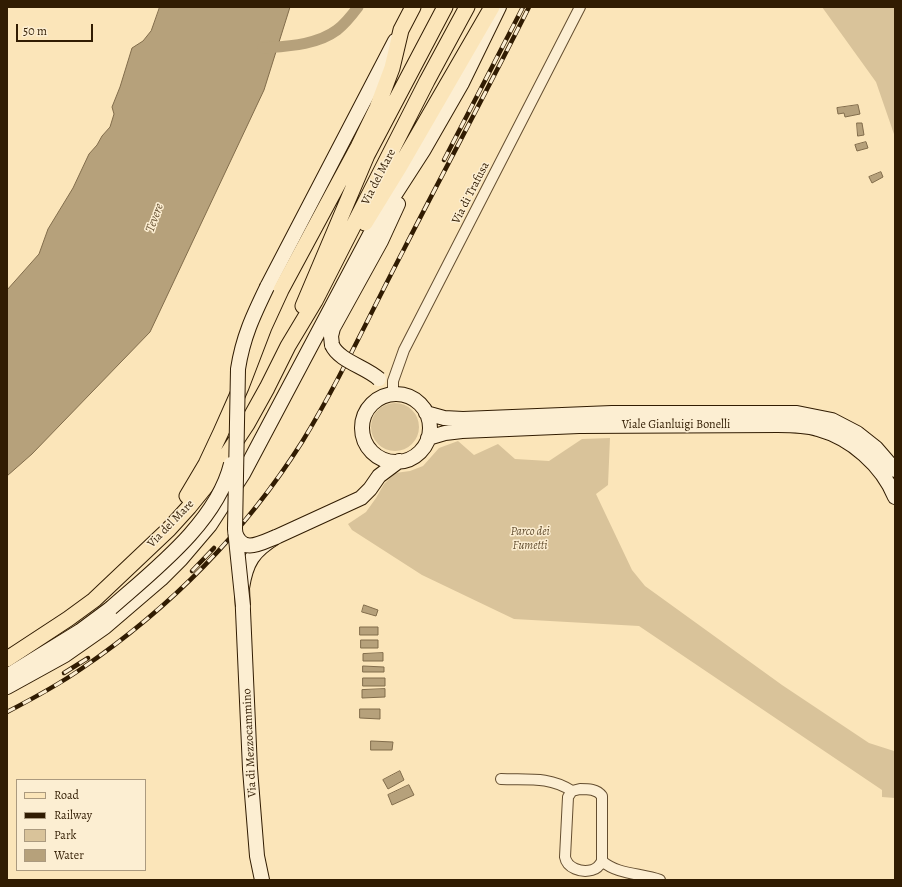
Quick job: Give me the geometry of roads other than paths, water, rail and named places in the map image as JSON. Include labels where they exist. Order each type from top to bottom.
[{"type":"main road","points":[[235,529],[238,369],[248,325],[298,226],[413,7]]},
{"type":"main road","name":"Via del Mare","points":[[288,346],[313,279],[360,171],[445,7]]},
{"type":"main road","name":"Via del Mare","points":[[7,659],[61,624],[87,605],[155,542],[192,503],[228,454],[254,413],[288,346],[315,301],[427,81],[467,7]]},
{"type":"main road","points":[[315,301],[400,166],[492,7]]},
{"type":"main road","points":[[7,687],[65,655],[105,627],[161,579],[181,559],[204,532],[243,474],[374,228],[423,151],[462,83],[499,7]]},
{"type":"main road","points":[[155,542],[206,464],[241,387],[273,306],[362,140],[382,96],[392,68],[401,30]]},
{"type":"main road","points":[[391,394],[379,378],[368,370],[337,353],[332,345],[331,336],[333,328],[381,241],[423,151]]},
{"type":"main road","points":[[391,394],[404,395],[415,400],[426,413],[429,425],[428,438],[424,447],[409,459],[388,461],[373,453],[366,444],[362,433],[362,421],[366,410],[379,398],[391,394]]},
{"type":"main road","name":"Viale Gianluigi Bonelli","points":[[426,413],[444,418],[463,419],[612,413],[803,413],[832,420],[857,433],[876,448],[895,470]]},
{"type":"main road","name":"Viale Gianluigi Bonelli","points":[[428,438],[462,431],[579,426],[801,426],[822,430],[838,437],[854,447],[878,468],[895,497]]},
{"type":"main road","points":[[7,676],[80,631],[111,608],[174,550],[211,509],[222,491],[227,480],[236,436]]},
{"type":"main road","name":"Via di Mezzocammino","points":[[235,529],[239,540],[248,546],[259,544],[276,537],[346,506],[366,494],[378,476],[400,461]]},
{"type":"main road","name":"Via di Mezzocammino","points":[[235,529],[243,606]]},
{"type":"main road","name":"Via di Mezzocammino","points":[[262,880],[257,856],[250,769],[242,588],[248,563],[257,550],[276,537]]},
{"type":"street","name":"Via di Trafusa","points":[[391,394],[393,381],[404,350],[580,7]]},
{"type":"street","points":[[501,779],[552,781],[560,784],[572,792]]},
{"type":"street","points":[[592,871],[599,866],[602,861],[602,796],[598,791],[592,789],[580,789],[572,792],[568,797],[567,802],[566,860],[568,865],[573,868],[602,874],[614,874],[620,871]]},
{"type":"street","points":[[602,861],[609,867],[620,871],[640,874],[660,880]]},
{"type":"water","name":"Tevere","points":[[160,7],[290,7],[264,90],[150,332],[32,454],[7,476],[7,290],[39,254],[48,229],[73,188],[89,154],[110,127],[114,114],[112,107],[132,48],[143,41],[151,31]]},
{"type":"water","points":[[858,105],[860,114],[845,117],[844,113],[838,114],[837,108]]},
{"type":"water","points":[[857,123],[862,123],[864,135],[858,136]]},
{"type":"water","points":[[866,142],[868,148],[857,151],[855,145]]},
{"type":"water","points":[[881,172],[883,177],[872,183],[869,177]]},
{"type":"water","points":[[364,605],[378,610],[376,616],[362,612]]},
{"type":"water","points":[[360,627],[378,627],[378,635],[360,635]]},
{"type":"water","points":[[361,640],[378,640],[378,648],[361,648]]},
{"type":"water","points":[[383,653],[383,661],[363,661],[363,654]]},
{"type":"water","points":[[363,666],[384,667],[384,672],[363,672]]},
{"type":"water","points":[[363,678],[385,678],[385,686],[363,686]]},
{"type":"water","points":[[385,689],[385,697],[362,698],[362,690]]},
{"type":"water","points":[[360,709],[380,709],[380,719],[360,718]]},
{"type":"water","points":[[371,741],[393,742],[392,750],[371,750]]},
{"type":"water","points":[[400,771],[404,780],[388,789],[383,780]]},
{"type":"water","points":[[409,785],[414,795],[392,805],[388,795]]},
{"type":"waterway","points":[[263,48],[302,44],[321,39],[340,28],[358,7]]},
{"type":"railway","points":[[444,160],[523,7]]},
{"type":"railway","points":[[7,712],[45,692],[72,675],[113,646],[175,595],[230,538],[280,475],[316,419],[342,371],[529,7]]},
{"type":"railway","points":[[192,571],[214,548]]},
{"type":"railway","points":[[64,673],[88,658]]},
{"type":"park label","name":"Parco dei Fumetti","points":[[530,539]]}]
